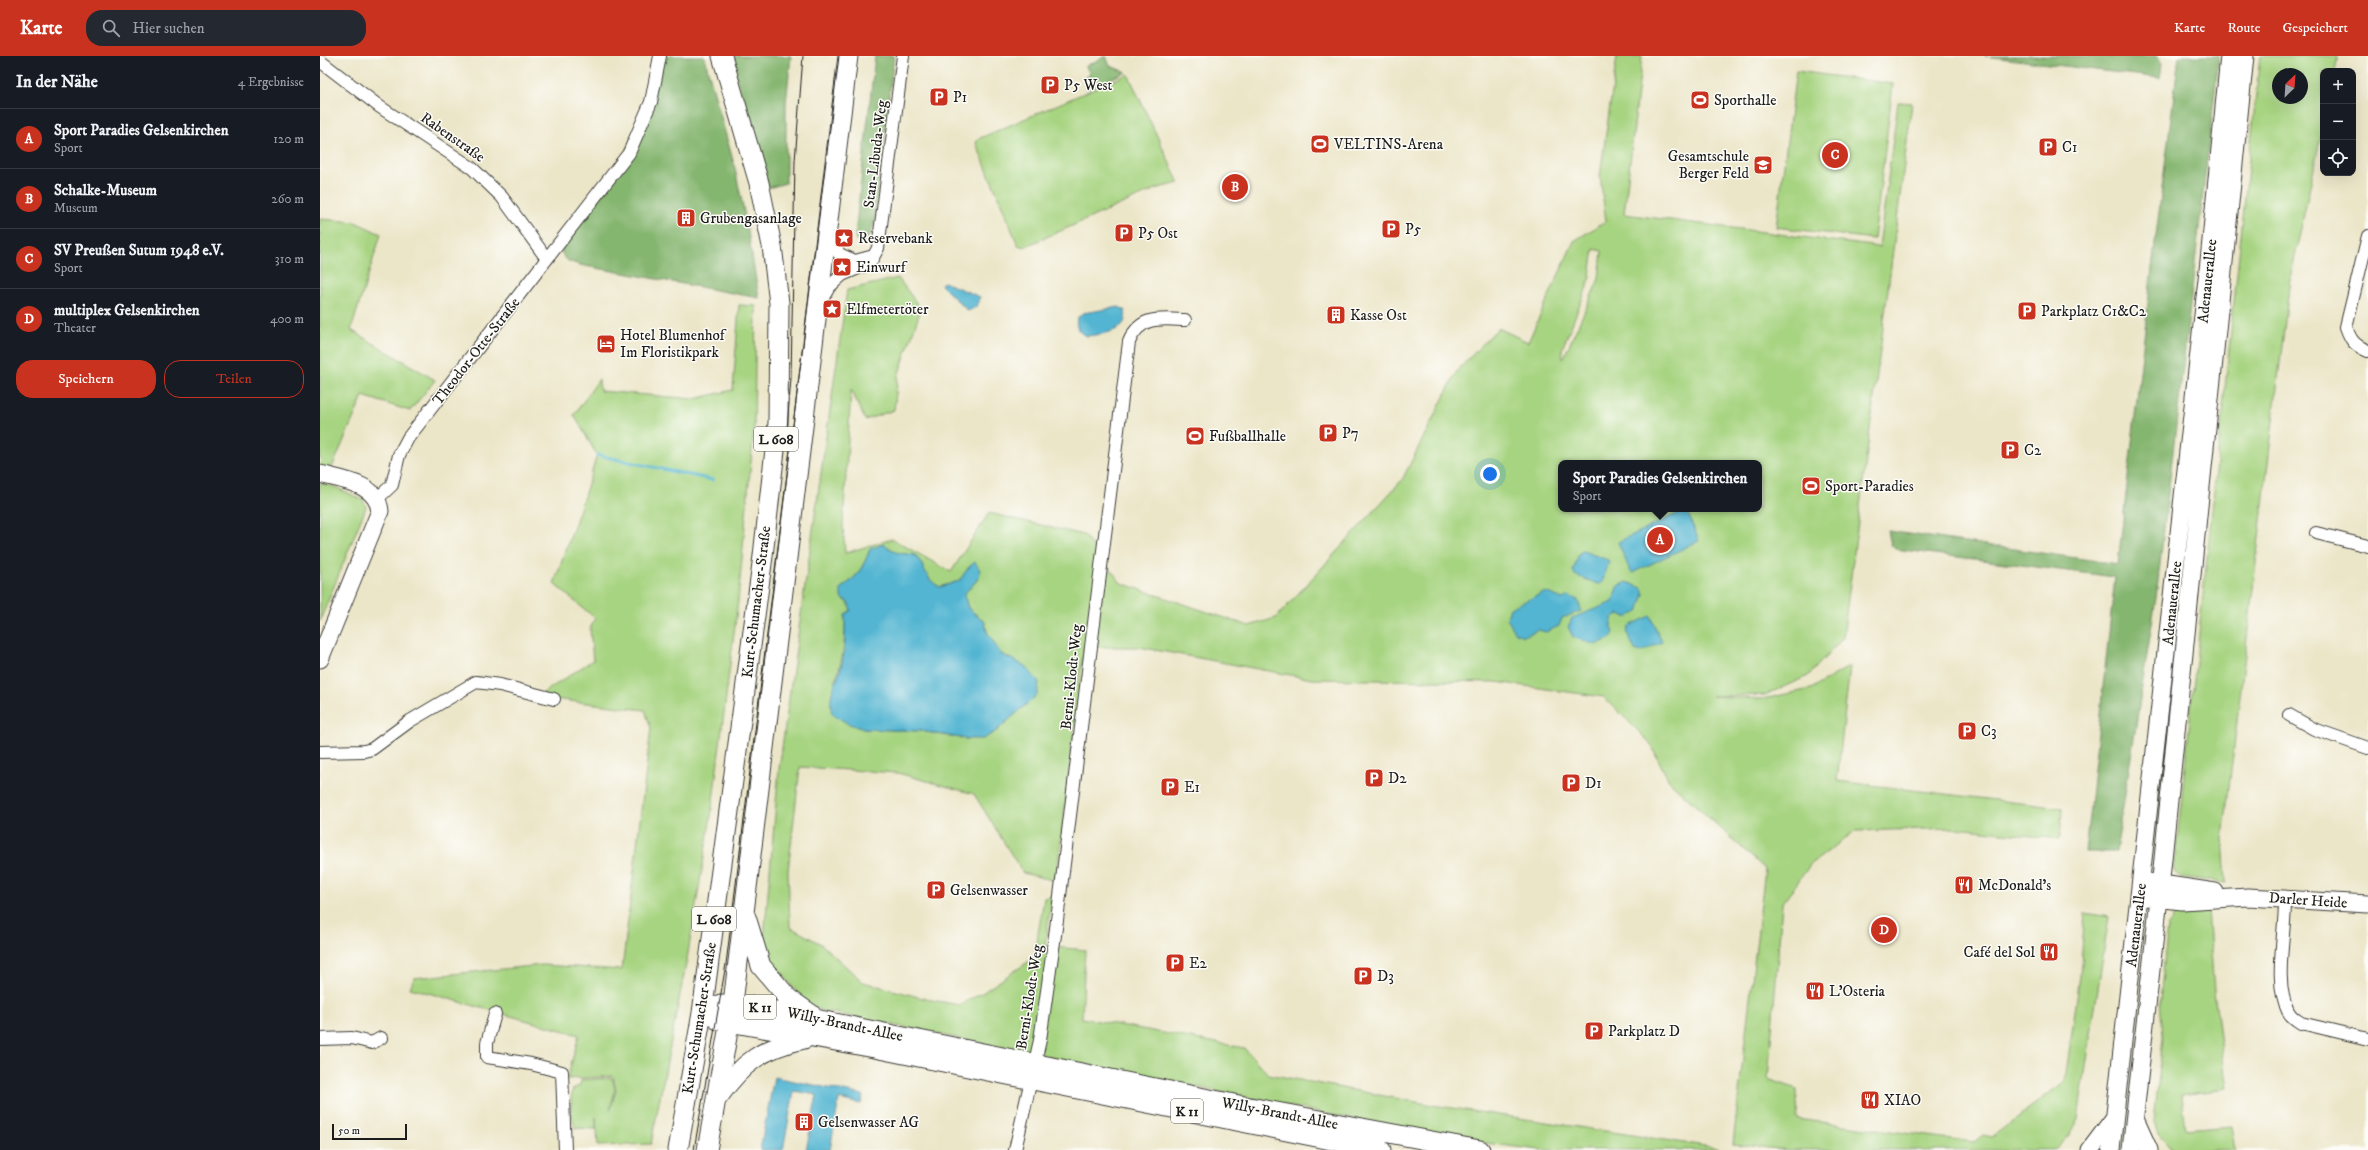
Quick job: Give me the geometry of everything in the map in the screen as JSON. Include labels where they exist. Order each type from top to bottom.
[{"type":"main road","name":"Kurt-Schumacher-Straße","points":[[678,1150],[702,1013],[762,564],[778,423],[779,304],[772,246],[759,184],[722,56]]},
{"type":"main road","name":"Kurt-Schumacher-Straße","points":[[707,1150],[733,1003],[848,56]]},
{"type":"main road","name":"Adenauerallee","points":[[2111,1150],[2210,253],[2229,56]]},
{"type":"main road","name":"Adenauerallee","points":[[2130,1150],[2159,891],[2245,56]]},
{"type":"main road","points":[[320,474],[366,488],[377,499],[380,510],[378,518],[333,621],[320,659]]},
{"type":"main road","name":"Darler Heide","points":[[2141,888],[2159,891],[2368,904]]},
{"type":"main road","points":[[744,910],[762,966],[788,998],[819,1019]]},
{"type":"main road","name":"Willy-Brandt-Allee","points":[[702,1013],[715,1005],[733,1003],[819,1019],[1033,1072],[1381,1150]]},
{"type":"main road","name":"Willy-Brandt-Allee","points":[[702,1013],[730,1023],[1033,1072],[1432,1146],[1480,1150]]},
{"type":"main road","points":[[716,1100],[731,1079],[757,1056],[779,1044],[814,1037]]},
{"type":"main road","points":[[2090,1150],[2115,1116]]},
{"type":"main road","points":[[2134,1118],[2149,1150]]},
{"type":"street","name":"Theodor-Otte-Straße","points":[[377,499],[392,485],[399,455],[408,438],[594,200],[635,143],[651,102],[660,56]]},
{"type":"street","name":"Stan-Libuda-Weg","points":[[818,307],[836,280],[842,275],[870,263],[881,238],[903,56]]},
{"type":"street","name":"Rabenstraße","points":[[320,61],[380,107],[472,168],[502,197],[547,259]]},
{"type":"street","points":[[827,224],[839,254],[855,261],[874,255]]},
{"type":"street","points":[[2368,236],[2346,327],[2351,341],[2356,346],[2368,351]]},
{"type":"street","name":"Berni-Klodt-Weg","points":[[1015,1150],[1033,1072],[1056,928],[1129,342],[1139,326],[1147,321],[1160,319],[1185,320]]},
{"type":"street","points":[[2316,533],[2368,546]]},
{"type":"street","points":[[320,752],[364,751],[372,749],[410,721],[476,682],[500,685],[554,699]]},
{"type":"street","points":[[2289,715],[2314,729],[2368,748]]},
{"type":"street","points":[[2285,898],[2281,974],[2288,1011],[2292,1018],[2301,1023],[2368,1039]]},
{"type":"street","points":[[495,1014],[487,1043],[487,1057],[530,1064],[562,1072],[565,1150]]},
{"type":"street","points":[[320,1039],[352,1038],[372,1043],[381,1038]]},
{"type":"green space","points":[[663,56],[704,56],[734,164],[747,226],[759,298],[580,265],[568,261],[562,254],[562,246],[618,173]]},
{"type":"green space","points":[[730,56],[791,56],[786,103],[786,183],[768,188]]},
{"type":"green space","points":[[875,56],[894,56],[874,224],[868,239],[861,244],[856,240],[855,234]]},
{"type":"green space","points":[[1106,56],[1110,66],[1126,72],[1087,89],[1083,79],[1090,75],[1086,66]]},
{"type":"green space","points":[[1617,56],[1642,56],[1624,214],[1879,247],[1898,102],[1912,103],[1843,638],[1808,676],[1765,695],[1711,696],[1762,699],[1811,689],[1850,666],[1837,781],[2062,808],[2060,839],[1956,828],[1855,831],[1810,865],[1782,904],[1768,1079],[1797,1089],[1797,1119],[1974,1142],[1983,1135],[1992,1137],[2065,1081],[2080,976],[2085,913],[2109,917],[2078,1118],[2069,1135],[2054,1150],[1787,1150],[1733,1144],[1765,869],[1669,781],[1650,743],[1604,697],[1496,682],[1312,679],[1139,647],[1084,647],[1056,881],[1023,873],[974,794],[898,773],[800,767],[788,871],[790,927],[821,944],[863,982],[926,999],[959,1005],[982,993],[1034,958],[1044,898],[1052,896],[1045,946],[1085,950],[1082,1018],[1244,1048],[1268,1074],[1432,1105],[1718,1148],[1718,1150],[1539,1150],[1440,1137],[810,1008],[763,950],[779,769],[847,290],[898,278],[921,309],[898,376],[894,410],[865,420],[851,389],[843,526],[845,553],[892,539],[951,572],[989,513],[1084,535],[1121,583],[1249,626],[1276,618],[1402,480],[1457,371],[1498,328],[1528,342],[1574,241],[1606,221],[1600,176]],"holes":[[[1594,249],[1602,251],[1599,279],[1563,359],[1562,349],[1589,282]],[[883,544],[898,553],[915,555],[931,581],[940,587],[959,581],[969,567],[979,578],[964,594],[968,608],[985,622],[987,632],[1001,654],[1025,666],[1037,695],[995,732],[966,739],[921,731],[863,729],[835,681],[843,649],[845,615],[851,610],[841,588],[859,572],[870,549]]]},
{"type":"green space","points":[[1984,56],[2156,56],[2162,63],[2160,78]]},
{"type":"green space","points":[[2179,56],[2219,56],[2156,598],[2116,852],[2085,852],[2115,577],[1895,549],[1891,545],[1888,531],[2118,564],[2154,251]]},
{"type":"green space","points":[[2260,56],[2338,56],[2336,68],[2320,68],[2320,140],[2290,279],[2223,838],[2226,883],[2181,877],[2175,873],[2174,870]]},
{"type":"green space","points":[[1796,71],[1893,84],[1874,239],[1776,227]]},
{"type":"green space","points":[[1128,74],[1179,183],[1158,188],[1024,247],[1018,245],[976,143],[978,139]]},
{"type":"green space","points":[[320,219],[355,222],[381,234],[351,330],[435,380],[410,411],[363,396],[331,470],[320,468]]},
{"type":"green space","points":[[739,305],[756,306],[754,429],[738,601],[711,816],[687,959],[651,1144],[598,1146],[596,1117],[596,1129],[575,1128],[571,1108],[573,1089],[580,1085],[581,1080],[612,1078],[615,1089],[610,1111],[616,1090],[613,1076],[567,1079],[579,1035],[410,988],[414,978],[542,965],[622,970],[651,728],[645,710],[537,697],[593,660],[590,629],[595,618],[554,584],[597,455],[574,415],[599,379],[600,391],[694,399],[733,390]]},
{"type":"green space","points":[[320,483],[335,487],[363,500],[366,507],[320,621]]},
{"type":"green space","points":[[2186,909],[2208,910],[2214,991],[2227,1089],[2181,1095],[2185,1130],[2231,1126],[2235,1150],[2173,1150],[2158,1133],[2154,1122],[2163,1038],[2160,1000],[2168,926],[2175,914]]},
{"type":"water","points":[[944,282],[980,297],[976,307],[968,311],[942,286],[941,284]]},
{"type":"water","points":[[1119,307],[1125,310],[1125,317],[1123,323],[1114,330],[1107,333],[1087,336],[1081,333],[1078,329],[1076,324],[1077,318],[1083,313]]},
{"type":"water","points":[[1681,512],[1687,512],[1699,541],[1632,573],[1618,542]]},
{"type":"water","points":[[883,544],[898,553],[915,555],[931,581],[940,587],[959,581],[969,567],[975,562],[980,570],[979,578],[964,594],[968,608],[985,622],[987,632],[1001,654],[1025,666],[1039,682],[1037,695],[995,732],[983,739],[966,739],[921,731],[863,729],[847,723],[832,714],[832,693],[840,670],[844,651],[845,615],[851,610],[848,602],[841,598],[841,588],[859,572],[870,549]]},
{"type":"water","points":[[1583,551],[1608,560],[1609,562],[1602,583],[1598,584],[1575,575],[1573,571],[1579,553]]},
{"type":"water","points":[[1627,582],[1642,588],[1644,594],[1638,612],[1627,617],[1619,614],[1613,617],[1611,625],[1614,632],[1611,638],[1596,645],[1573,637],[1568,627],[1572,618],[1613,602],[1617,587]]},
{"type":"water","points":[[1545,592],[1563,599],[1568,596],[1578,600],[1581,611],[1562,618],[1559,626],[1546,632],[1538,630],[1524,636],[1515,633],[1507,618],[1510,608]]},
{"type":"water","points":[[1650,616],[1662,642],[1641,652],[1635,650],[1627,633],[1629,626]]},
{"type":"water","points":[[774,1077],[863,1095],[861,1104],[839,1099],[830,1150],[806,1150],[817,1095],[794,1091],[783,1150],[760,1150]]},
{"type":"waterway","points":[[597,455],[713,480]]},
{"type":"tram line","points":[[787,429],[791,378],[795,161],[803,56]]},
{"type":"tram line","points":[[694,1150],[726,964],[839,56]]},
{"type":"place","name":"P5 West","points":[[1050,85]]},
{"type":"place","name":"P1","points":[[939,97]]},
{"type":"place","name":"Sporthalle","points":[[1700,100]]},
{"type":"place","name":"VELTINS-Arena","points":[[1320,144]]},
{"type":"place","name":"C1","points":[[2048,147]]},
{"type":"place","name":"SV Preußen Sutum 1948 e.V.","points":[[1835,155]]},
{"type":"place","name":"Gesamtschule Berger Feld","points":[[1763,165]]},
{"type":"place","name":"Schalke-Museum","points":[[1235,187]]},
{"type":"place","name":"Grubengasanlage","points":[[686,218]]},
{"type":"place","name":"P5","points":[[1391,229]]},
{"type":"place","name":"P5 Ost","points":[[1124,233]]},
{"type":"place","name":"Reservebank","points":[[844,238]]},
{"type":"place","name":"Einwurf","points":[[842,267]]},
{"type":"place","name":"Elfmetertöter","points":[[832,309]]},
{"type":"place","name":"Parkplatz C1&C2","points":[[2027,311]]},
{"type":"place","name":"Kasse Ost","points":[[1336,315]]},
{"type":"place","name":"Hotel Blumenhof Im Floristikpark","points":[[606,344]]},
{"type":"place","name":"P7","points":[[1328,433]]},
{"type":"place","name":"Fußballhalle","points":[[1195,436]]},
{"type":"place","name":"C2","points":[[2010,450]]},
{"type":"place","name":"Sport-Paradies","points":[[1811,486]]},
{"type":"place","name":"Sport Paradies Gelsenkirchen","points":[[1660,540]]},
{"type":"place","name":"C3","points":[[1967,731]]},
{"type":"place","name":"D2","points":[[1374,778]]},
{"type":"place","name":"D1","points":[[1571,783]]},
{"type":"place","name":"E1","points":[[1170,787]]},
{"type":"place","name":"McDonald's","points":[[1964,885]]},
{"type":"place","name":"Gelsenwasser","points":[[936,890]]},
{"type":"place","name":"multiplex Gelsenkirchen","points":[[1884,930]]},
{"type":"place","name":"Café del Sol","points":[[2049,952]]},
{"type":"place","name":"E2","points":[[1175,963]]},
{"type":"place","name":"D3","points":[[1363,976]]},
{"type":"place","name":"L'Osteria","points":[[1815,991]]},
{"type":"place","name":"Parkplatz D","points":[[1594,1031]]},
{"type":"place","name":"XIAO","points":[[1870,1100]]},
{"type":"place","name":"Gelsenwasser AG","points":[[804,1122]]}]
